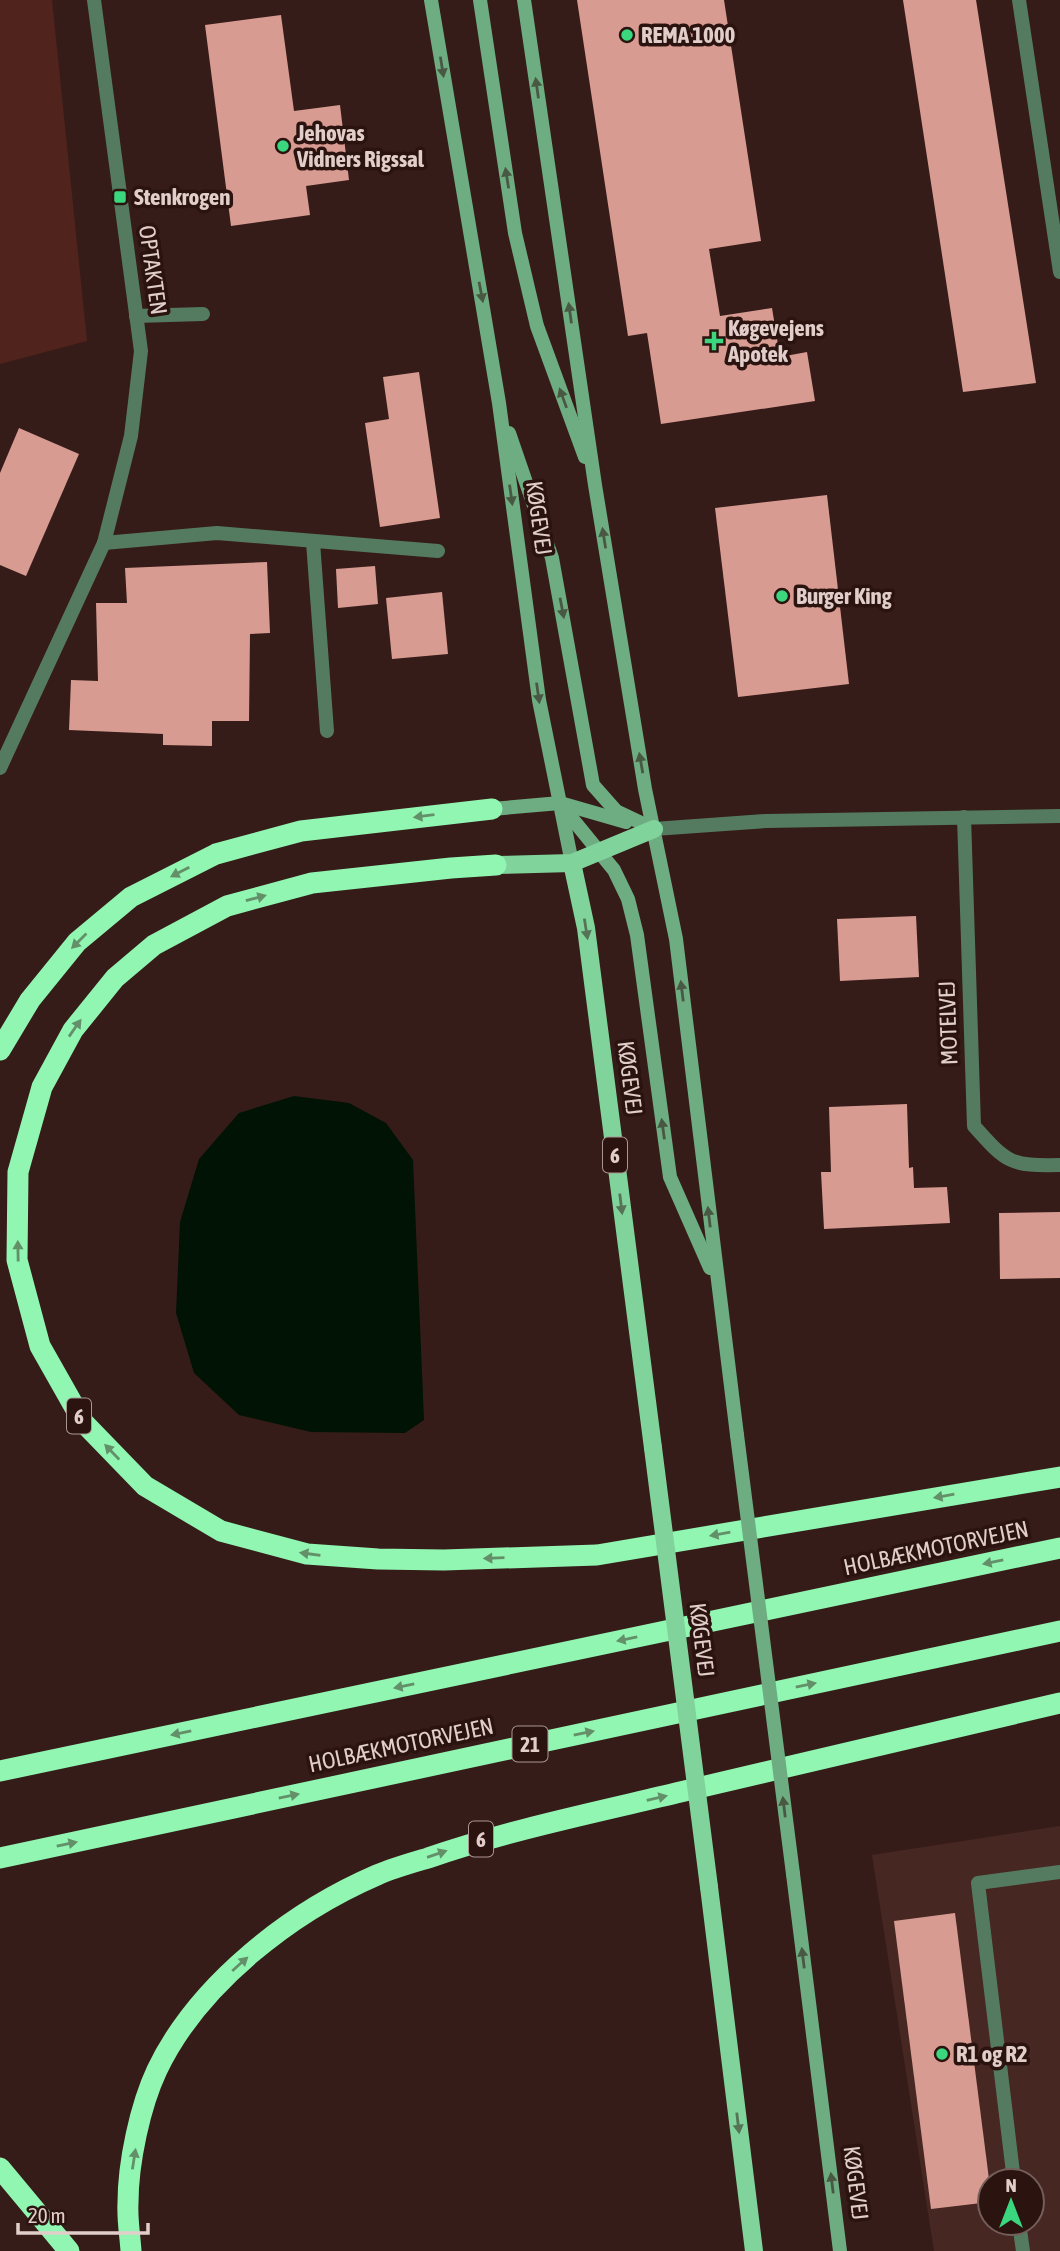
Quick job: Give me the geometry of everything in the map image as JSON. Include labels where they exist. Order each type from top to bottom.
[{"type":"highway","points":[[0,1050],[30,1000],[77,942],[131,897],[216,854],[301,831],[492,809]]},
{"type":"highway","name":"6","points":[[496,865],[312,883],[227,906],[154,945],[114,978],[72,1030],[41,1087],[18,1172],[18,1260],[40,1346],[83,1422],[145,1486],[221,1531],[307,1554],[378,1559],[444,1560],[597,1555],[1060,1477]]},
{"type":"highway","name":"HOLBÆKMOTORVEJEN","points":[[0,1771],[1060,1548]]},
{"type":"highway","name":"HOLBÆKMOTORVEJEN","points":[[0,1858],[1060,1631]]},
{"type":"highway","name":"6","points":[[131,2251],[128,2203],[133,2159],[143,2111],[157,2070],[178,2033],[204,2000],[240,1962],[285,1928],[329,1900],[377,1875],[483,1839],[1060,1703]]},
{"type":"highway","points":[[0,2168],[69,2251]]},
{"type":"main road","points":[[572,863],[654,829]]},
{"type":"main road","name":"6","points":[[496,865],[572,863]]},
{"type":"main road","name":"KØGEVEJ","points":[[572,863],[586,928],[754,2251]]},
{"type":"street","name":"OPTAKTEN","points":[[0,768],[104,543],[131,436],[141,351],[94,0]]},
{"type":"street","name":"KØGEVEJ","points":[[431,0],[499,403],[539,700],[572,863]]},
{"type":"street","points":[[480,0],[515,233],[537,326],[595,485]]},
{"type":"street","name":"KØGEVEJ","points":[[524,0],[595,485],[643,775],[676,939],[840,2251]]},
{"type":"street","points":[[1019,0],[1060,272]]},
{"type":"street","points":[[136,316],[203,314]]},
{"type":"street","points":[[499,403],[552,558],[593,785],[616,811],[654,829]]},
{"type":"street","points":[[104,543],[217,533],[438,551]]},
{"type":"street","points":[[313,542],[327,731]]},
{"type":"street","points":[[560,803],[614,870],[628,899],[637,935],[670,1177],[718,1285]]},
{"type":"street","points":[[492,809],[560,803],[654,829],[766,821],[1060,816]]},
{"type":"street","name":"MOTELVEJ","points":[[964,817],[974,1126],[1001,1156],[1026,1166],[1060,1165]]},
{"type":"street","points":[[1012,2167],[978,1883],[1060,1872]]},
{"type":"shaded area","points":[[0,0],[52,0],[87,341],[0,364]]},
{"type":"shaded area","points":[[294,1096],[349,1103],[386,1123],[413,1160],[424,1420],[405,1433],[311,1432],[239,1415],[194,1373],[176,1313],[180,1222],[199,1159],[239,1113]]},
{"type":"shaded area","points":[[1060,1826],[1060,2251],[934,2251],[872,1855]]},
{"type":"building","points":[[577,0],[724,0],[761,241],[709,249],[720,316],[772,308],[780,357],[807,352],[815,401],[661,424],[647,333],[628,336]]},
{"type":"building","points":[[903,0],[976,0],[1036,383],[963,392]]},
{"type":"building","name":"Jehovas Vidners Rigssal","points":[[281,15],[294,111],[340,105],[349,180],[306,186],[310,215],[231,226],[205,25]]},
{"type":"building","points":[[419,372],[440,518],[380,527],[365,423],[389,419],[383,377]]},
{"type":"building","points":[[19,428],[79,454],[26,576],[0,565],[0,473]]},
{"type":"building","name":"Burger King","points":[[827,495],[849,684],[738,697],[715,508]]},
{"type":"building","points":[[267,562],[270,633],[250,634],[249,721],[212,721],[212,746],[163,745],[163,734],[69,730],[71,680],[98,681],[96,603],[127,603],[125,568]]},
{"type":"building","points":[[375,566],[378,604],[338,608],[336,569]]},
{"type":"building","points":[[442,592],[448,654],[392,659],[386,598]]},
{"type":"building","points":[[916,916],[919,977],[840,981],[837,919]]},
{"type":"building","points":[[907,1104],[909,1168],[913,1167],[914,1188],[947,1187],[950,1223],[824,1229],[821,1172],[831,1172],[829,1107]]},
{"type":"building","points":[[1060,1212],[1060,1278],[1000,1279],[999,1213]]},
{"type":"building","name":"R1 og R2","points":[[955,1913],[987,2167],[976,2167],[976,2204],[931,2209],[894,1921]]},
{"type":"place","name":"REMA 1000","points":[[627,35]]},
{"type":"place","name":"Jehovas Vidners Rigssal","points":[[283,146]]},
{"type":"place","name":"Stenkrogen","points":[[120,197]]},
{"type":"place","name":"Køgevejens Apotek","points":[[714,341]]},
{"type":"place","name":"Burger King","points":[[782,596]]},
{"type":"place","name":"R1 og R2","points":[[942,2054]]}]
